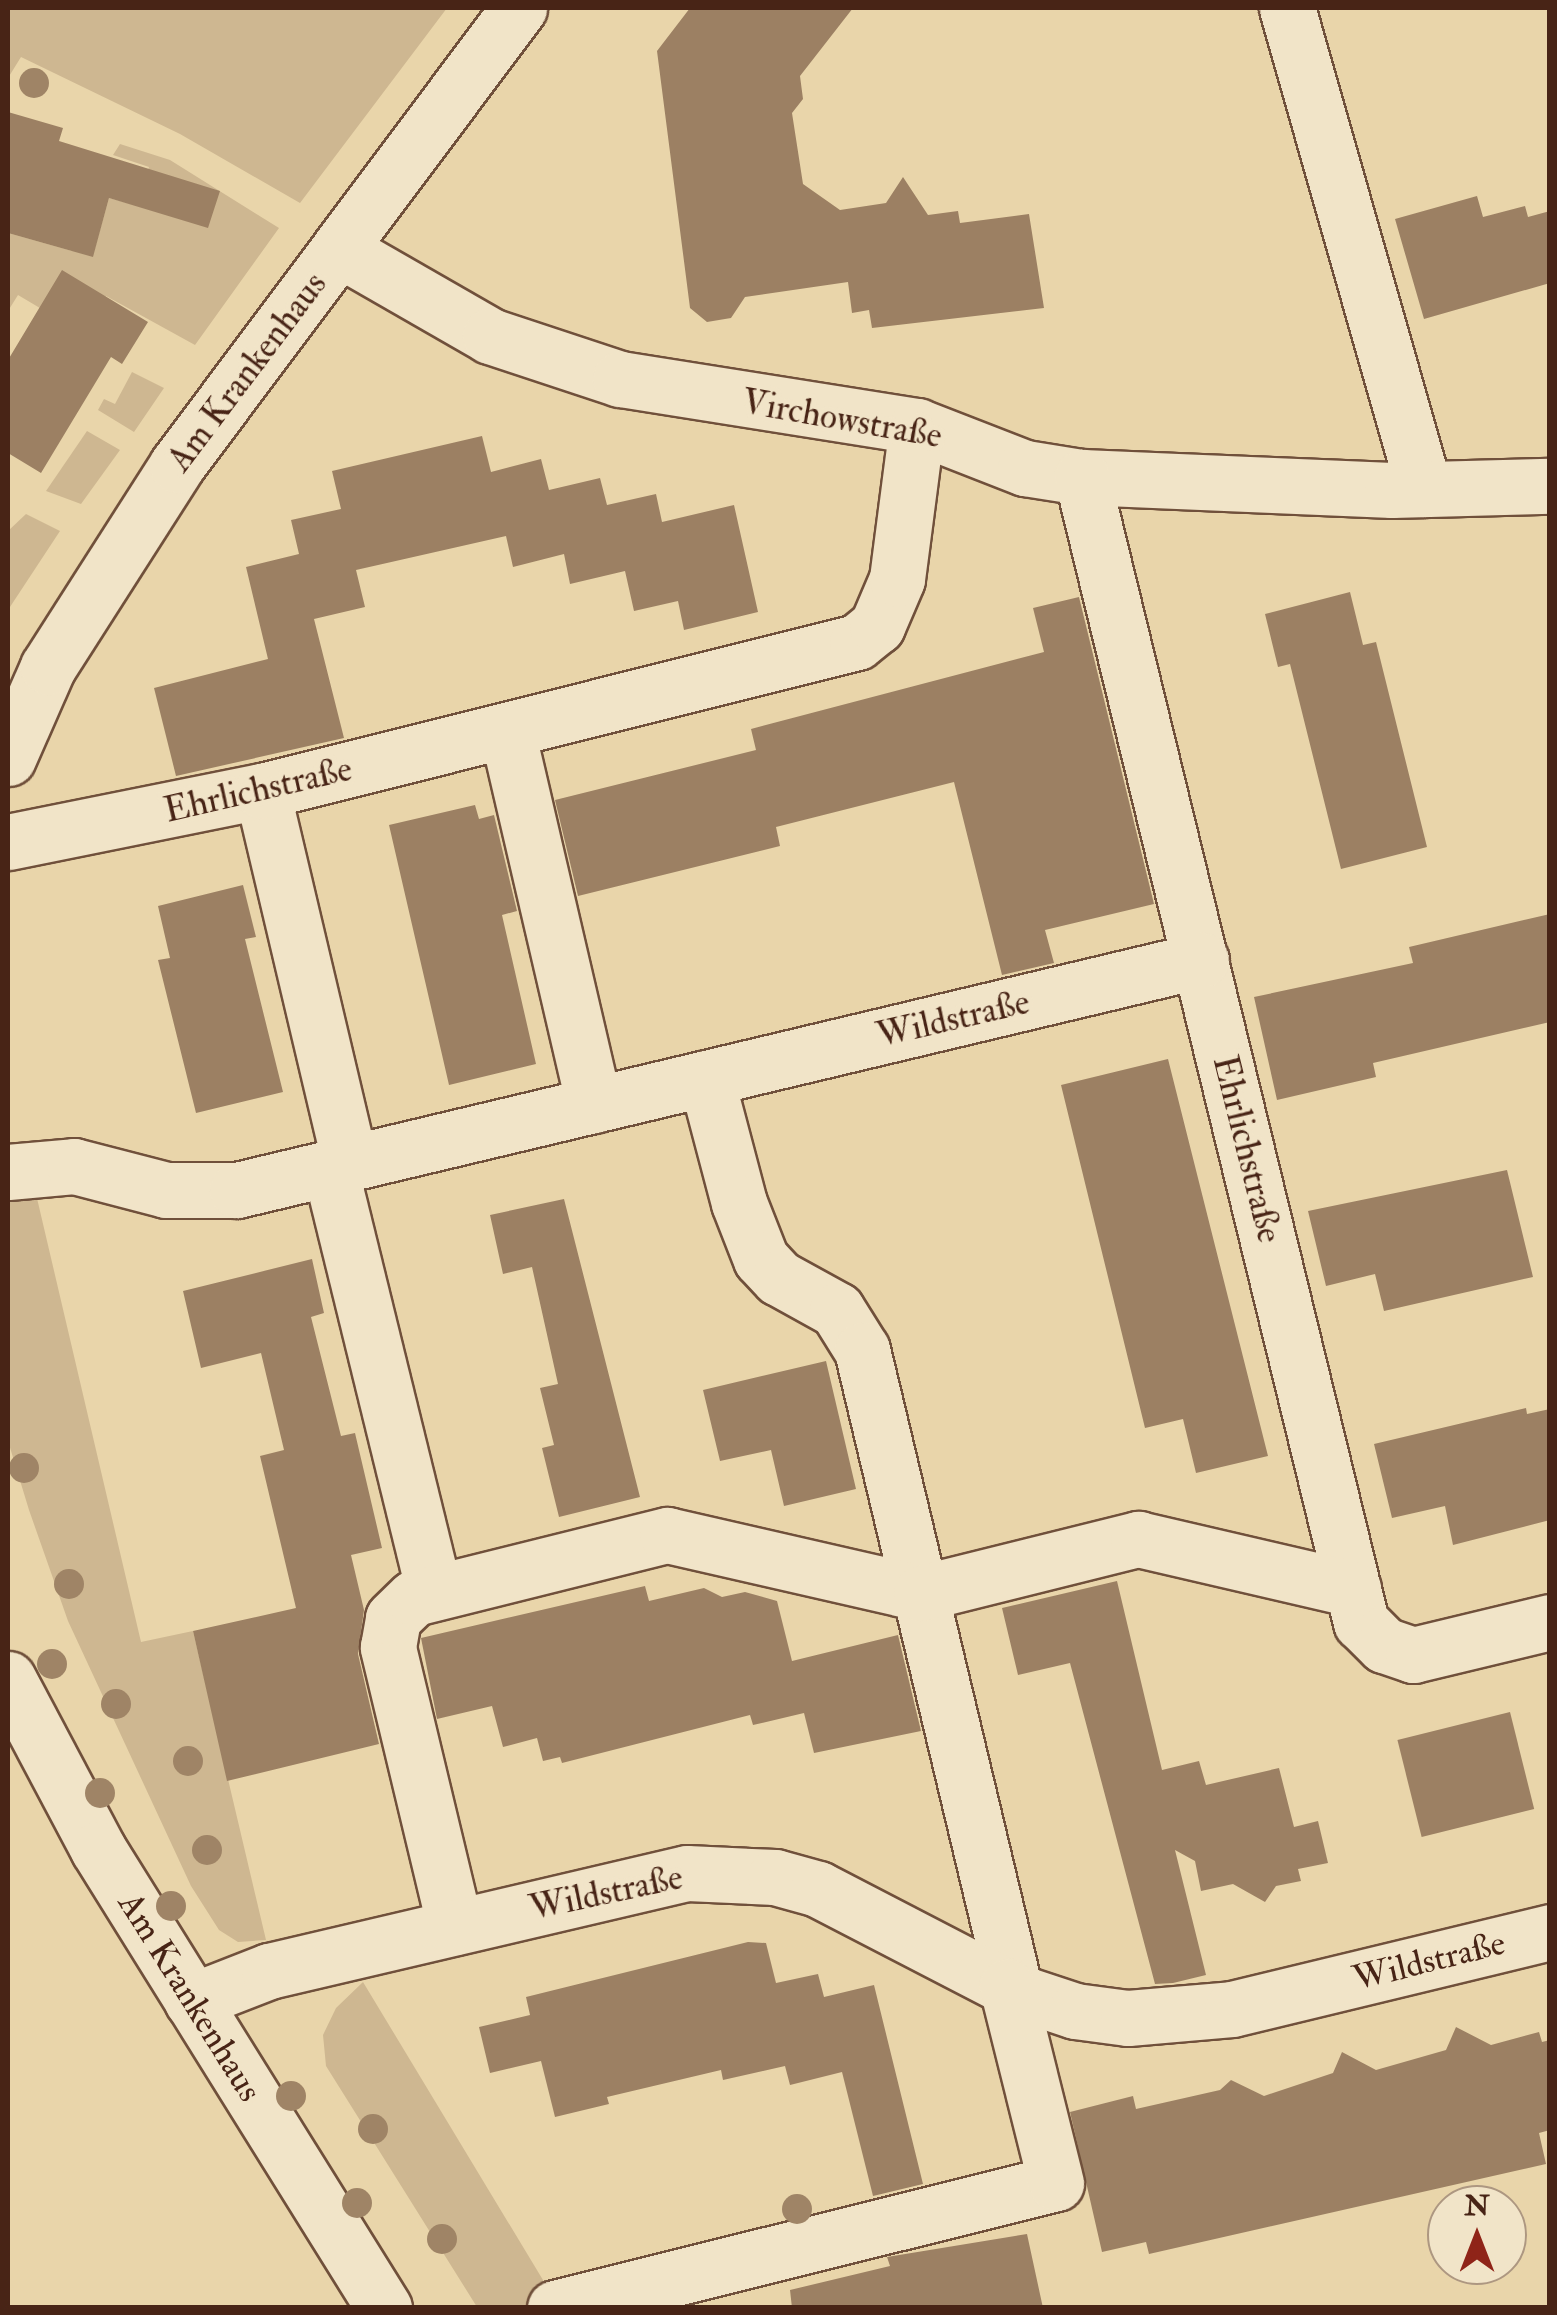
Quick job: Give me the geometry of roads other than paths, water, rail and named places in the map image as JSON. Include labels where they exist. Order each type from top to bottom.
[{"type":"street","name":"Am Krankenhaus","points":[[8,758],[48,667],[176,465],[520,8]]},
{"type":"street","points":[[1287,8],[1424,489]]},
{"type":"street","name":"Virchowstraße","points":[[339,249],[490,336],[620,379],[917,426],[1025,468],[1082,478],[1424,489],[1550,486]]},
{"type":"street","name":"Ehrlichstraße","points":[[8,842],[262,790],[835,651],[867,634],[889,606],[897,579],[917,426]]},
{"type":"street","name":"Ehrlichstraße","points":[[1082,478],[1353,1590],[1370,1635],[1413,1655],[1550,1622]]},
{"type":"street","points":[[508,731],[594,1104]]},
{"type":"street","points":[[262,790],[434,1592]]},
{"type":"street","name":"Wildstraße","points":[[8,1172],[108,1170],[196,1194],[340,1166],[1200,960]]},
{"type":"street","points":[[555,2308],[1056,2182],[862,1350],[837,1310],[779,1278],[761,1259],[738,1203],[706,1078]]},
{"type":"street","points":[[455,1927],[388,1647],[402,1606],[434,1592],[667,1536],[921,1593],[1138,1539],[1353,1590]]},
{"type":"street","name":"Am Krankenhaus","points":[[8,1680],[98,1848],[384,2308]]},
{"type":"street","name":"Wildstraße","points":[[192,2001],[269,1971],[629,1884],[729,1871],[818,1889],[1011,1988],[1075,2011],[1180,2016],[1550,1932]]}]
